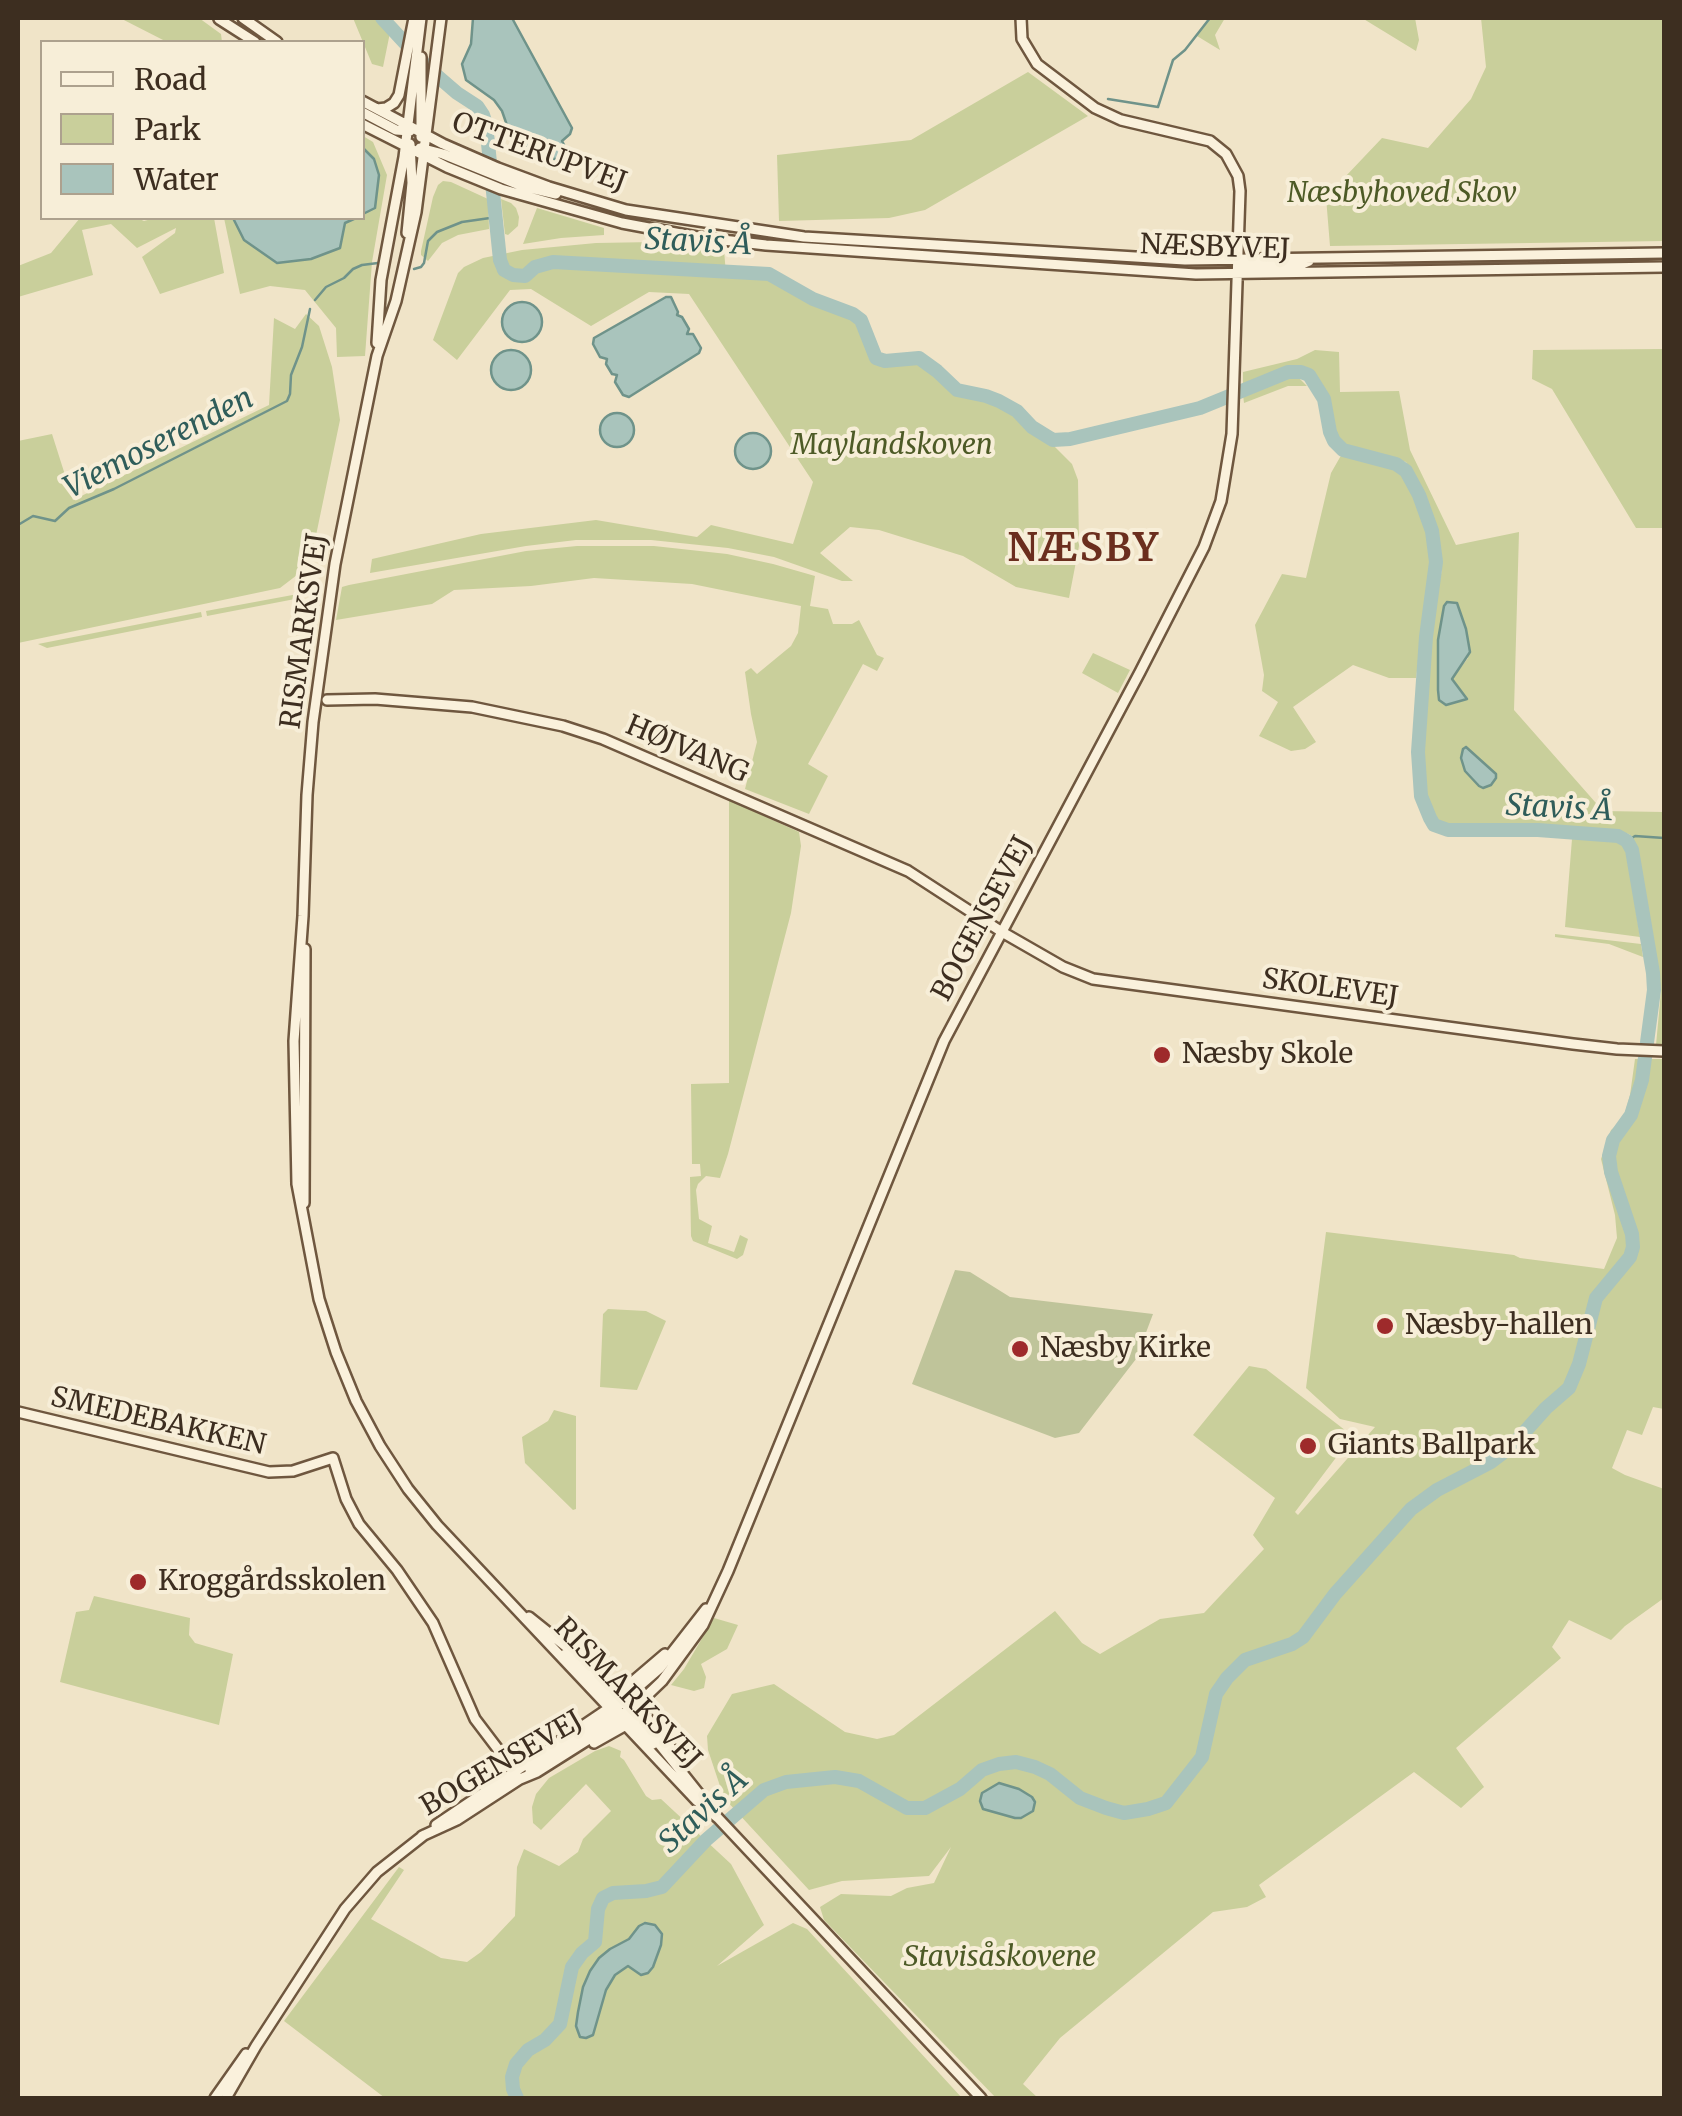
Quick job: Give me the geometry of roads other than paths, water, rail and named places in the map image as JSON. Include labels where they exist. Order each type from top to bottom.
[{"type":"main road","points":[[218,18],[249,40]]},
{"type":"main road","points":[[243,18],[274,40]]},
{"type":"main road","points":[[405,266],[419,18]]},
{"type":"main road","points":[[412,137],[432,98],[442,18]]},
{"type":"main road","name":"BOGENSEVEJ","points":[[517,1775],[550,1768],[675,1665],[703,1625],[944,1040],[1140,672],[1204,547],[1221,501],[1233,413],[1238,176],[1226,154],[1210,141],[1105,114],[1037,64],[1022,40],[1020,18]]},
{"type":"main road","points":[[376,109],[386,108],[399,95],[414,68],[417,40]]},
{"type":"main road","name":"OTTERUPVEJ","points":[[365,103],[389,116],[427,153],[484,182],[499,178],[626,210],[768,232]]},
{"type":"main road","points":[[365,114],[412,137]]},
{"type":"main road","name":"OTTERUPVEJ","points":[[365,125],[412,137],[483,166],[499,178],[622,223],[766,245]]},
{"type":"main road","name":"RISMARKSVEJ","points":[[376,356],[396,302],[427,153],[412,137]]},
{"type":"main road","name":"RISMARKSVEJ","points":[[412,137],[381,280],[376,356],[317,679],[294,1042],[296,1184],[319,1299],[356,1402],[380,1446],[438,1525],[532,1627],[622,1709]]},
{"type":"main road","points":[[427,153],[483,166]]},
{"type":"main road","name":"NÆSBYVEJ","points":[[768,232],[1185,260],[1664,253]]},
{"type":"main road","name":"NÆSBYVEJ","points":[[766,245],[1236,274],[1664,267]]},
{"type":"main road","points":[[1236,274],[1242,268],[1295,267],[1312,259]]},
{"type":"main road","points":[[1170,271],[1230,268],[1236,260]]},
{"type":"main road","name":"HØJVANG","points":[[327,700],[375,699],[472,707],[563,726],[604,740],[908,870],[1002,932]]},
{"type":"main road","name":"SKOLEVEJ","points":[[1002,932],[1063,967],[1103,982],[1659,1051]]},
{"type":"main road","name":"SMEDEBAKKEN","points":[[18,1412],[269,1472],[293,1472],[333,1458],[346,1499],[360,1524],[434,1624],[475,1719],[517,1775]]},
{"type":"main road","name":"BOGENSEVEJ","points":[[226,2098],[275,2016],[353,1899],[376,1872],[422,1836],[457,1820],[597,1717],[622,1709],[690,1633],[717,1593]]},
{"type":"main road","name":"RISMARKSVEJ","points":[[506,1598],[584,1661],[696,1800],[718,1818],[981,2098]]},
{"type":"main road","points":[[532,1627],[596,1702],[597,1717]]},
{"type":"main road","points":[[517,1775],[622,1709],[677,1756],[718,1818]]},
{"type":"main road","name":"BOGENSEVEJ","points":[[215,2098],[275,2016]]},
{"type":"water","points":[[473,18],[512,18],[572,128],[562,141],[573,162],[549,158],[518,144],[494,100],[466,80],[462,64],[471,44]]},
{"type":"water","points":[[365,150],[374,159],[379,175],[375,208],[365,213]]},
{"type":"water","points":[[234,220],[352,220],[345,223],[340,248],[311,259],[277,263],[244,240]]},
{"type":"water","points":[[671,297],[677,315],[689,329],[687,334],[693,334],[701,348],[699,353],[629,397],[623,395],[615,382],[617,375],[612,374],[607,359],[600,357],[594,338]]},
{"type":"water","points":[[522,302],[536,308],[542,322],[536,336],[522,342],[508,336],[502,322],[508,308]]},
{"type":"water","points":[[511,350],[525,356],[531,370],[525,384],[511,390],[497,384],[491,370],[497,356]]},
{"type":"water","points":[[617,413],[629,418],[634,430],[629,442],[617,447],[605,442],[600,430],[605,418]]},
{"type":"water","points":[[753,433],[765,439],[771,451],[765,463],[753,469],[741,463],[735,451],[741,439]]},
{"type":"water","points":[[1447,602],[1457,603],[1470,652],[1452,679],[1467,699],[1446,705],[1439,700],[1438,640]]},
{"type":"water","points":[[1466,747],[1496,774],[1491,785],[1479,786],[1465,771],[1461,758]]},
{"type":"water","points":[[999,1783],[1032,1797],[1033,1811],[1015,1818],[983,1809],[982,1793]]},
{"type":"water","points":[[645,1923],[655,1925],[662,1934],[653,1967],[641,1975],[628,1966],[615,1975],[606,1990],[593,2035],[580,2037],[576,2026],[578,2012],[590,1971],[599,1958],[629,1939]]},
{"type":"waterway","name":"Stavis Å","points":[[382,18],[428,68],[483,115],[500,260],[504,270],[513,275],[525,276],[535,267],[553,262],[769,274],[861,320],[876,358],[919,358],[957,390],[999,401],[1053,440],[1200,408],[1288,372],[1309,375],[1324,399],[1334,441],[1343,450],[1396,464],[1406,471],[1432,531],[1436,562],[1418,752],[1421,796],[1434,825],[1448,830],[1538,830],[1618,836],[1627,841],[1632,850],[1653,973],[1642,1080],[1631,1115],[1613,1140],[1609,1156],[1633,1247],[1630,1257],[1596,1298],[1569,1388],[1512,1446],[1411,1509],[1335,1594],[1303,1637],[1245,1660],[1227,1678],[1216,1694],[1202,1757],[1166,1803],[1124,1813],[1080,1798],[1050,1774],[1016,1762],[982,1770],[960,1789],[925,1808],[907,1808],[859,1781],[835,1777],[786,1782],[764,1790],[706,1840],[662,1887],[613,1893],[603,1898],[595,1942],[572,1967],[560,2024],[516,2064],[512,2077],[517,2098]]},
{"type":"waterway","points":[[1108,99],[1158,107],[1173,60],[1210,18]]},
{"type":"waterway","name":"Viemoserenden","points":[[414,269],[424,263],[428,241],[437,232],[462,222],[497,217]]},
{"type":"waterway","name":"Viemoserenden","points":[[315,300],[326,287],[353,269],[378,263]]},
{"type":"waterway","name":"Viemoserenden","points":[[18,525],[33,516],[55,521],[69,508],[287,401],[310,309]]},
{"type":"waterway","points":[[1627,841],[1635,836],[1664,838]]},
{"type":"place","name":"Næsby Skole","points":[[1162,1055]]},
{"type":"place","name":"Næsby-hallen","points":[[1385,1326]]},
{"type":"place","name":"Næsby Kirke","points":[[1020,1349]]},
{"type":"place","name":"Giants Ballpark","points":[[1308,1446]]},
{"type":"place","name":"Kroggårdsskolen","points":[[138,1582]]},
{"type":"district","name":"NÆSBY","points":[[1084,550]]},
{"type":"park label","name":"Næsbyhoved Skov","points":[[1402,194]]},
{"type":"park label","name":"Maylandskoven","points":[[892,446]]},
{"type":"park label","name":"Stavisåskovene","points":[[1000,1958]]}]
